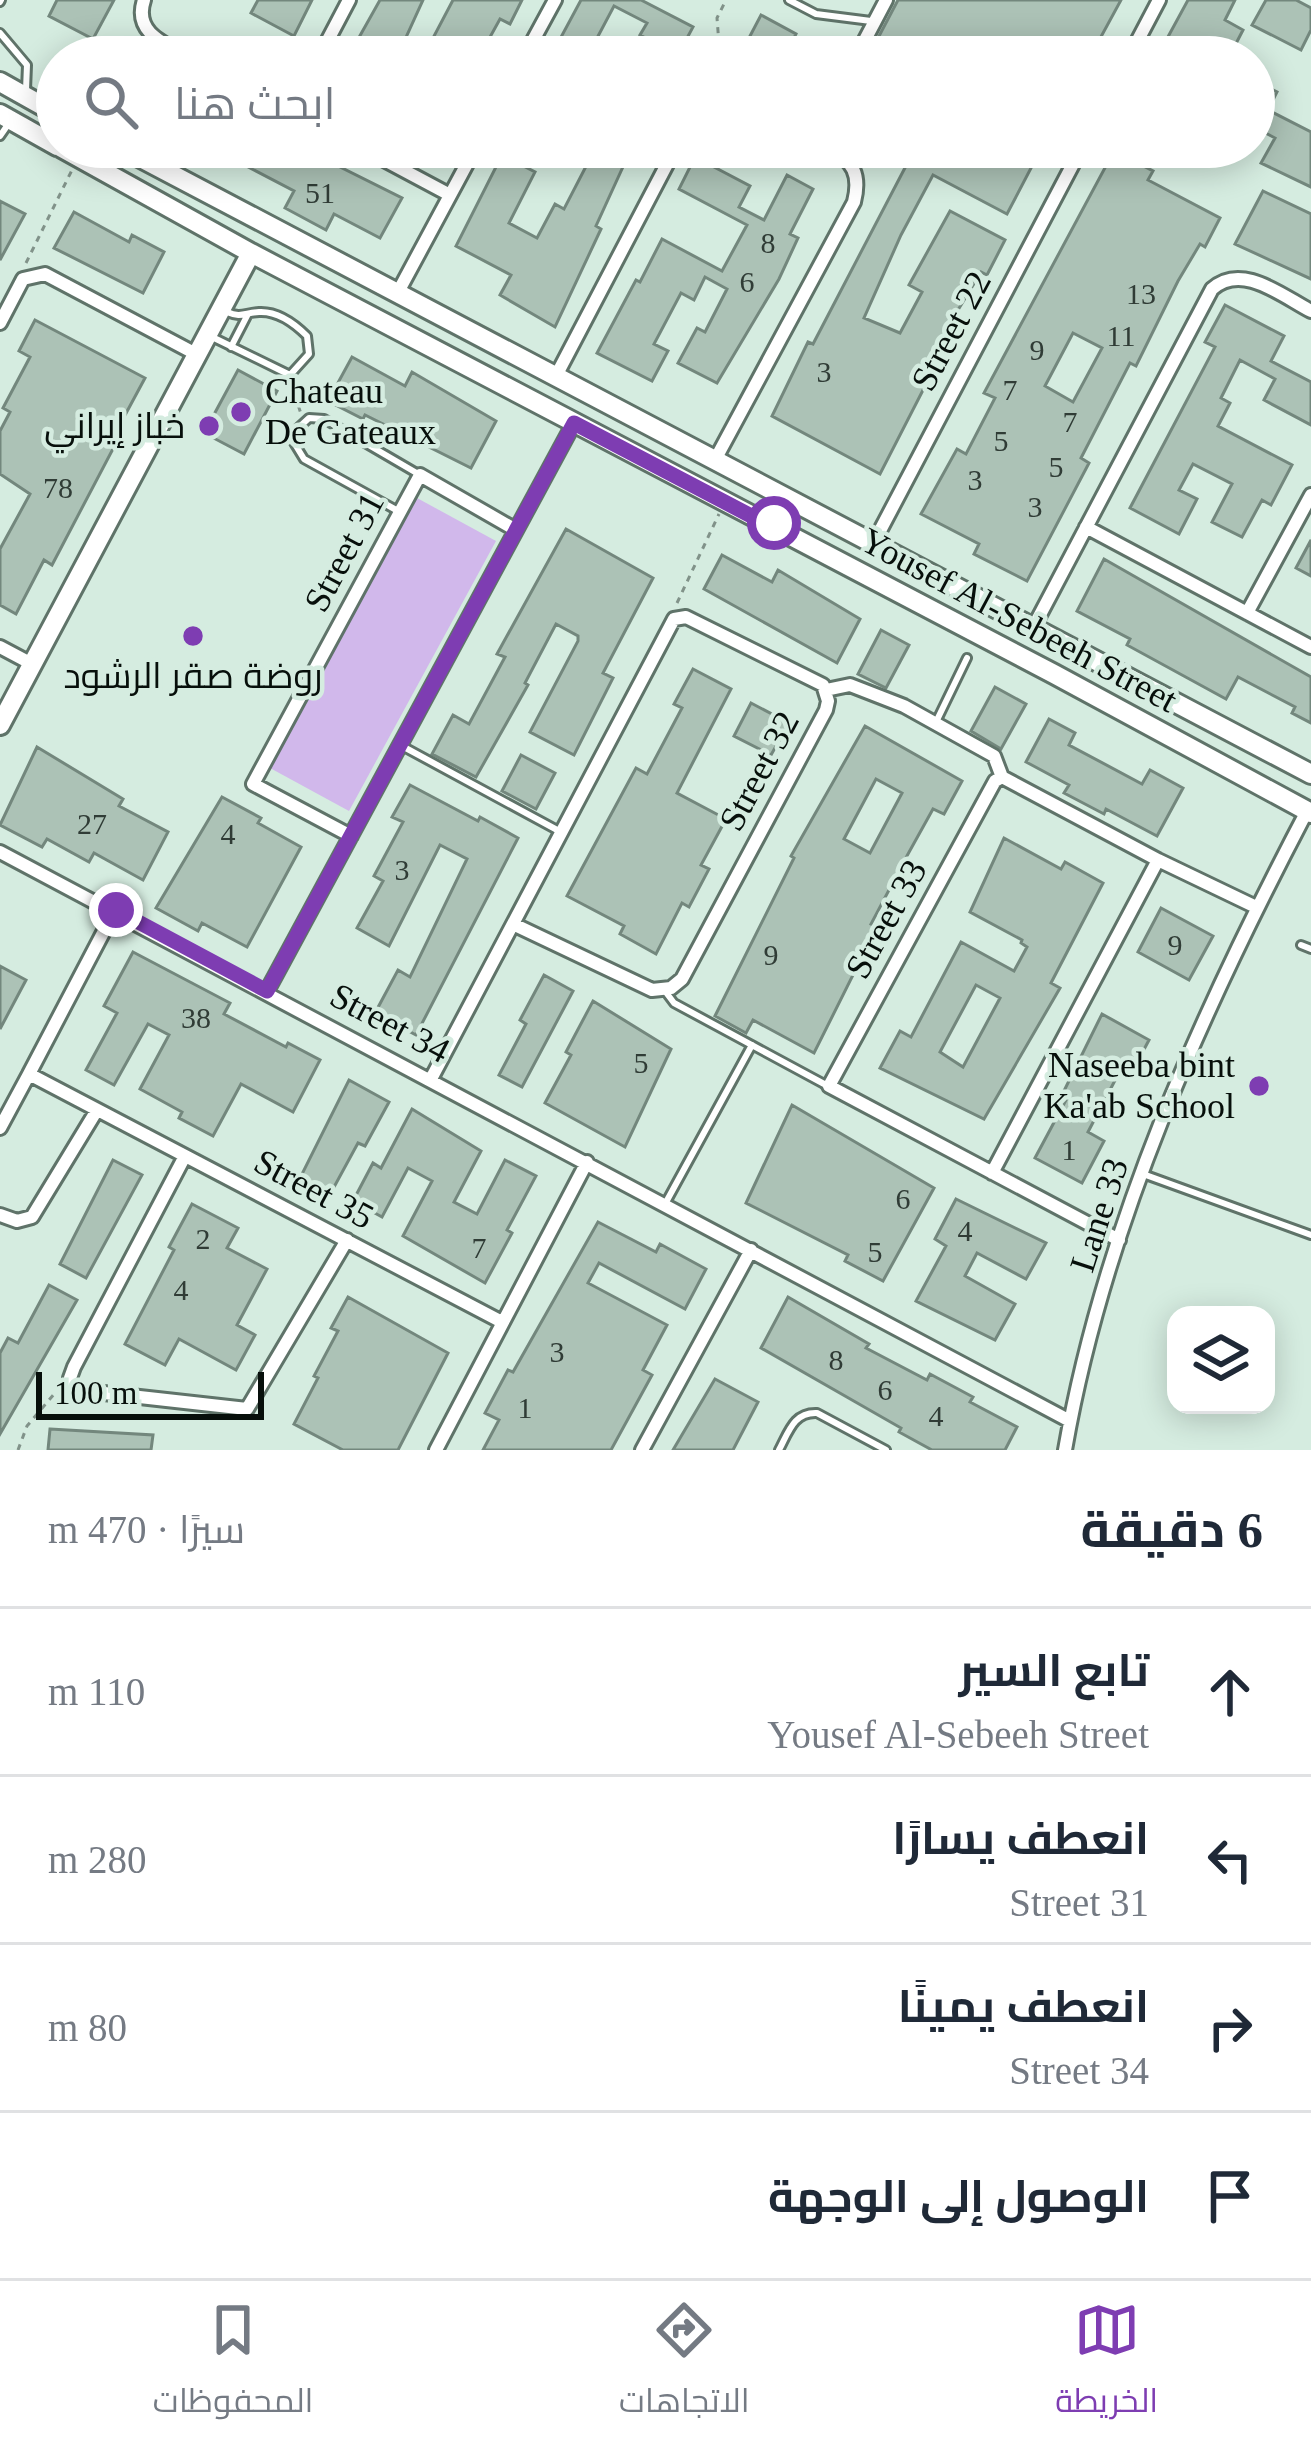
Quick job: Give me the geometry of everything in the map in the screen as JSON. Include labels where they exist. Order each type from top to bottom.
[{"type":"street","points":[[144,0],[141,16],[147,31],[155,36]]},
{"type":"street","points":[[330,36],[349,0]]},
{"type":"street","points":[[535,36],[555,0]]},
{"type":"street","points":[[1140,36],[1159,0]]},
{"type":"street","points":[[867,36],[884,2]]},
{"type":"street","points":[[0,82],[36,102]]},
{"type":"street","points":[[4,122],[7,99],[22,95]]},
{"type":"street","name":"Yousef Al-Sebeeh Street","points":[[4,122],[36,136]]},
{"type":"street","name":"Yousef Al-Sebeeh Street","points":[[98,168],[1309,812]]},
{"type":"street","name":"Yousef Al-Sebeeh Street","points":[[160,168],[1311,774]]},
{"type":"street","points":[[399,168],[450,195]]},
{"type":"street","points":[[397,294],[465,168]]},
{"type":"street","points":[[556,376],[665,168]]},
{"type":"street","points":[[715,460],[854,202],[855,168]]},
{"type":"street","name":"Street 22","points":[[873,544],[1071,168]]},
{"type":"street","points":[[0,725],[251,253]]},
{"type":"street","points":[[0,323],[20,284],[29,276],[45,274],[196,354]]},
{"type":"street","points":[[1033,628],[1216,285],[1234,278],[1252,280],[1311,311]]},
{"type":"street","points":[[267,991],[574,423]]},
{"type":"street","name":"Street 31","points":[[351,836],[253,784],[420,475],[516,530]]},
{"type":"street","points":[[733,507],[758,497],[756,482]]},
{"type":"street","points":[[1247,613],[1311,495]]},
{"type":"street","points":[[778,530],[774,523],[778,507],[793,502]]},
{"type":"street","points":[[1086,527],[1311,647]]},
{"type":"street","points":[[430,1078],[678,616]]},
{"type":"street","name":"Street 32","points":[[665,991],[682,979],[826,710],[826,690],[818,681],[678,616]]},
{"type":"street","points":[[0,647],[32,664]]},
{"type":"street","points":[[826,690],[850,685],[936,722],[994,756],[1002,776],[1256,907]]},
{"type":"street","name":"Street 33","points":[[829,1086],[995,781],[1002,776]]},
{"type":"street","name":"Lane 33","points":[[1065,1450],[1119,1240],[1143,1174],[1256,907],[1309,812]]},
{"type":"street","name":"Street 34","points":[[0,851],[1070,1420]]},
{"type":"street","points":[[992,1173],[1158,860]]},
{"type":"street","points":[[0,1128],[116,910]]},
{"type":"street","points":[[513,925],[652,990],[665,991]]},
{"type":"street","name":"Street 35","points":[[29,1074],[502,1322]]},
{"type":"street","points":[[829,1086],[1119,1240]]},
{"type":"street","points":[[0,1215],[17,1221],[32,1217],[98,1110]]},
{"type":"street","points":[[185,1156],[70,1378],[71,1386],[86,1394],[247,1409],[347,1240]]},
{"type":"street","points":[[436,1450],[587,1162]]},
{"type":"street","points":[[642,1450],[751,1250]]},
{"type":"lane","points":[[789,0],[816,14],[875,21]]},
{"type":"lane","points":[[0,33],[27,64],[29,79],[22,95]]},
{"type":"lane","points":[[207,335],[290,375],[309,354],[307,336],[274,314],[236,316],[221,310]]},
{"type":"lane","points":[[231,347],[248,314]]},
{"type":"lane","points":[[400,512],[304,459],[293,436],[304,421],[324,419],[420,475]]},
{"type":"lane","points":[[936,722],[967,658]]},
{"type":"lane","points":[[400,745],[562,833]]},
{"type":"lane","points":[[1301,946],[1311,949]]},
{"type":"lane","points":[[665,991],[674,1004],[829,1086]]},
{"type":"lane","points":[[665,1204],[752,1045]]},
{"type":"lane","points":[[1143,1174],[1311,1235]]},
{"type":"lane","points":[[779,1450],[794,1420],[804,1413],[817,1413],[886,1450]]},
{"type":"path","points":[[718,36],[717,18],[726,0]]},
{"type":"path","points":[[29,276],[27,259],[72,168]]},
{"type":"path","points":[[290,375],[304,421]]},
{"type":"path","points":[[678,616],[681,587],[733,507]]},
{"type":"path","points":[[18,1450],[42,1404],[70,1378]]},
{"type":"shaded area","points":[[417,498],[496,541],[349,811],[270,768]]},
{"type":"building","points":[[57,0],[114,0],[95,36],[49,16]]},
{"type":"building","points":[[258,0],[312,0],[294,36],[251,13]]},
{"type":"building","points":[[380,0],[423,0],[407,36],[360,36]]},
{"type":"building","points":[[453,0],[522,0],[510,24],[500,19],[491,36],[434,36]]},
{"type":"building","points":[[581,0],[641,0],[693,27],[688,36],[642,36],[647,23],[614,6],[598,36],[562,36]]},
{"type":"building","points":[[898,0],[1121,0],[1101,36],[879,36]]},
{"type":"building","points":[[1188,0],[1235,0],[1225,20],[1243,30],[1240,36],[1168,36]]},
{"type":"building","points":[[1266,0],[1296,0],[1311,8],[1311,30],[1301,50],[1252,25]]},
{"type":"building","points":[[761,15],[796,34],[795,36],[750,36]]},
{"type":"building","points":[[1275,114],[1311,132],[1311,187],[1271,168]]},
{"type":"building","points":[[250,168],[342,168],[402,198],[380,238],[334,214],[326,230],[285,208],[294,191]]},
{"type":"building","points":[[495,168],[535,172],[509,223],[537,238],[555,204],[564,209],[585,168],[622,168],[596,226],[601,229],[555,327],[500,295],[511,275],[456,246]]},
{"type":"building","points":[[690,168],[716,168],[750,186],[739,207],[764,220],[787,175],[813,189],[790,234],[798,238],[779,279],[717,383],[678,363],[697,328],[705,332],[727,289],[705,277],[694,300],[681,293],[654,344],[668,351],[652,381],[597,353],[662,239],[722,271],[747,225],[679,189]]},
{"type":"building","points":[[905,168],[1031,168],[1007,214],[933,175],[901,235],[864,318],[900,333],[922,292],[909,285],[950,211],[1005,240],[987,275],[981,272],[958,310],[936,352],[941,355],[880,474],[772,416],[808,342],[813,344]]},
{"type":"building","points":[[1105,168],[1147,168],[1153,171],[1148,180],[1220,218],[1205,247],[1200,244],[1178,281],[1136,366],[1130,363],[1081,458],[1089,463],[1027,581],[974,554],[979,544],[921,514],[957,449],[966,454],[995,398],[984,393]],"holes":[[[1073,333],[1102,348],[1073,402],[1045,386]]]},
{"type":"building","points":[[1263,191],[1311,214],[1311,279],[1235,244]]},
{"type":"building","points":[[0,201],[25,214],[0,260]]},
{"type":"building","points":[[74,212],[129,242],[132,235],[164,252],[143,293],[54,248]]},
{"type":"building","points":[[1225,305],[1284,336],[1271,361],[1311,382],[1311,425],[1264,400],[1275,379],[1240,360],[1221,398],[1230,403],[1218,426],[1292,465],[1271,505],[1262,500],[1242,537],[1212,522],[1232,484],[1193,464],[1179,490],[1197,499],[1179,534],[1130,508],[1215,347],[1205,342]]},
{"type":"building","points":[[35,320],[145,378],[52,565],[44,560],[16,614],[0,605],[0,549],[30,494],[0,474],[0,431],[10,412],[3,408],[30,357],[19,351]]},
{"type":"building","points":[[352,357],[405,386],[412,372],[496,421],[471,468],[328,401]]},
{"type":"building","name":"Chateau De Gateaux","points":[[238,370],[277,391],[244,454],[204,433]]},
{"type":"building","points":[[566,529],[653,578],[603,673],[613,678],[574,755],[530,732],[578,641],[578,636],[556,624],[476,777],[432,754],[453,715],[469,724],[505,657],[497,654]]},
{"type":"building","points":[[1311,540],[1311,576],[1296,568]]},
{"type":"building","points":[[722,555],[772,582],[778,570],[860,619],[837,663],[704,589]]},
{"type":"building","points":[[1104,559],[1311,677],[1311,723],[1292,713],[1295,707],[1238,677],[1226,699],[1127,645],[1130,639],[1077,611]]},
{"type":"building","points":[[881,630],[909,645],[886,688],[858,674]]},
{"type":"building","points":[[693,669],[731,689],[677,793],[726,819],[701,865],[709,869],[689,907],[682,903],[656,954],[620,934],[624,926],[567,896],[636,768],[647,774],[682,708],[674,704]]},
{"type":"building","points":[[995,687],[1026,704],[1001,749],[971,731]]},
{"type":"building","points":[[751,703],[789,723],[771,755],[734,736]]},
{"type":"building","points":[[1049,719],[1075,733],[1069,745],[1142,784],[1150,770],[1183,788],[1157,836],[1064,793],[1069,785],[1026,762]]},
{"type":"building","points":[[865,726],[962,781],[944,814],[933,809],[908,854],[814,1053],[753,1020],[746,1033],[715,1016],[791,856]],"holes":[[[876,779],[902,793],[870,853],[844,839]]]},
{"type":"building","points":[[37,747],[123,799],[119,806],[168,832],[143,880],[94,853],[89,862],[47,839],[42,847],[0,825]]},
{"type":"building","points":[[521,755],[555,773],[536,809],[502,791]]},
{"type":"building","points":[[410,785],[518,838],[416,1035],[375,1013],[398,970],[410,977],[467,859],[440,845],[389,946],[357,928],[383,881],[374,876],[403,822],[392,817]]},
{"type":"building","points":[[222,797],[301,847],[247,947],[202,923],[198,931],[156,908]]},
{"type":"building","points":[[1004,838],[1061,869],[1065,862],[1103,883],[1051,983],[1060,988],[984,1119],[880,1068],[900,1031],[911,1037],[961,942],[1014,971],[1027,947],[1022,940],[970,912]],"holes":[[[976,985],[1000,998],[963,1067],[940,1052]]]},
{"type":"building","points":[[1161,908],[1213,936],[1189,980],[1138,952]]},
{"type":"building","points":[[133,952],[230,1003],[224,1014],[320,1060],[293,1112],[241,1084],[213,1136],[179,1118],[182,1112],[140,1089],[169,1035],[148,1024],[114,1085],[86,1070],[117,1013],[104,1006]]},
{"type":"building","points":[[0,966],[26,980],[0,1029]]},
{"type":"building","points":[[544,975],[573,991],[522,1087],[499,1075],[526,1024],[520,1020]]},
{"type":"building","points":[[593,1001],[671,1049],[625,1147],[545,1103]]},
{"type":"building","points":[[1102,1014],[1149,1040],[1132,1072],[1122,1067],[1088,1132],[1104,1141],[1082,1183],[1035,1158],[1066,1100],[1061,1097]]},
{"type":"building","points":[[349,1080],[389,1102],[365,1146],[358,1143],[327,1200],[297,1184]]},
{"type":"building","points":[[792,1105],[934,1188],[883,1281],[845,1261],[848,1255],[746,1203]]},
{"type":"building","points":[[412,1109],[481,1151],[454,1202],[477,1214],[505,1160],[536,1176],[485,1283],[403,1236],[432,1181],[408,1168],[382,1217],[353,1201],[373,1163],[381,1168]]},
{"type":"building","points":[[113,1160],[142,1175],[86,1278],[60,1264]]},
{"type":"building","points":[[956,1199],[1046,1243],[1026,1279],[977,1253],[965,1276],[1015,1304],[995,1340],[916,1301],[946,1246],[935,1239]]},
{"type":"building","points":[[192,1204],[238,1228],[227,1248],[267,1269],[237,1325],[255,1335],[236,1370],[179,1339],[165,1365],[125,1344],[174,1250],[169,1247]]},
{"type":"building","points":[[598,1222],[656,1252],[660,1244],[706,1269],[685,1309],[599,1263],[588,1283],[667,1325],[643,1370],[652,1375],[611,1450],[483,1450],[499,1420],[485,1413]]},
{"type":"building","points":[[49,1285],[77,1300],[0,1434],[0,1353],[8,1338],[18,1343]]},
{"type":"building","points":[[348,1297],[448,1353],[398,1450],[343,1450],[294,1424],[338,1331],[331,1328]]},
{"type":"building","points":[[788,1297],[869,1344],[866,1348],[927,1380],[930,1374],[1017,1427],[1005,1450],[932,1450],[761,1348]]},
{"type":"building","points":[[715,1379],[758,1402],[733,1450],[673,1450]]},
{"type":"building","points":[[50,1429],[153,1435],[151,1450],[48,1450]]},
{"type":"place","name":"Chateau De Gateaux","points":[[241,412]]},
{"type":"place","name":"خباز إيراني","points":[[209,426]]},
{"type":"place","name":"روضة صقر الرشود","points":[[193,636]]},
{"type":"place","name":"Naseeba bint Ka'ab School","points":[[1259,1086]]},
{"type":"route","points":[[116,910],[267,991],[574,423],[778,530],[774,523]]}]
